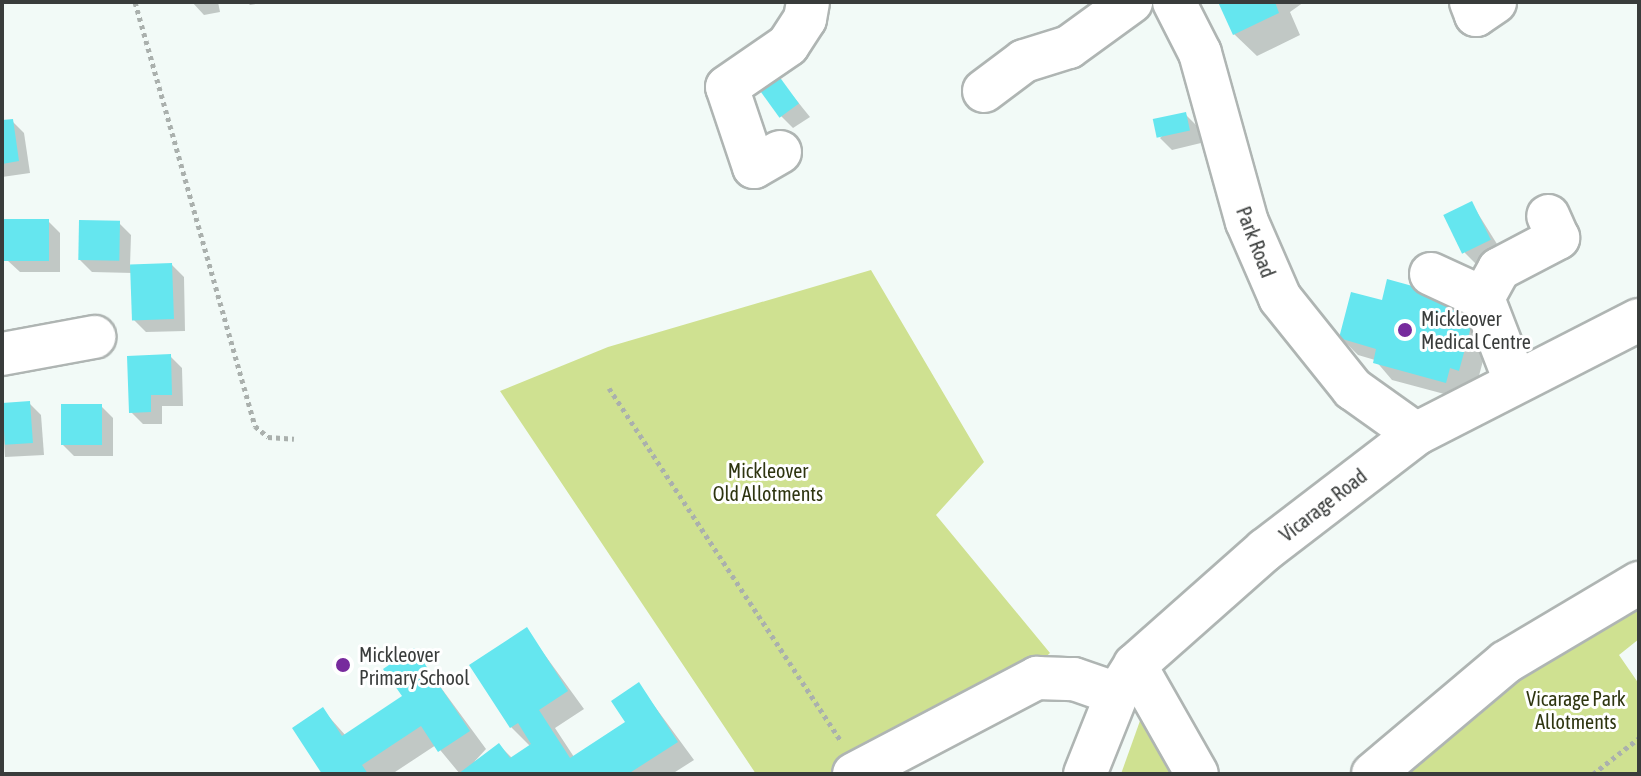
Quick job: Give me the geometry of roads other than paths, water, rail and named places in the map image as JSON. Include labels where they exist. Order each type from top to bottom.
[{"type":"street","points":[[780,152],[754,167],[727,87],[788,45],[805,19],[808,2]]},
{"type":"street","points":[[984,91],[1024,61],[1069,47],[1131,2]]},
{"type":"street","name":"Park Road","points":[[1174,2],[1200,53],[1247,222],[1280,298],[1353,389],[1416,434]]},
{"type":"street","points":[[1471,2],[1476,15],[1495,2]]},
{"type":"street","points":[[1483,298],[1499,269],[1558,238],[1548,216]]},
{"type":"street","points":[[1431,274],[1483,298],[1515,381]]},
{"type":"street","name":"Vicarage Road","points":[[1085,774],[1126,679],[1265,550],[1416,434],[1639,320]]},
{"type":"street","points":[[2,354],[94,337]]},
{"type":"street","points":[[1373,774],[1506,662],[1639,583]]},
{"type":"street","points":[[851,765],[1037,678],[1126,679],[1197,774]]},
{"type":"place","name":"Mickleover Medical Centre","points":[[1405,330]]},
{"type":"place","name":"Mickleover Primary School","points":[[343,665]]},
{"type":"park label","name":"Mickleover Old Allotments","points":[[768,482]]},
{"type":"park label","name":"Vicarage Park Allotments","points":[[1576,710]]}]
